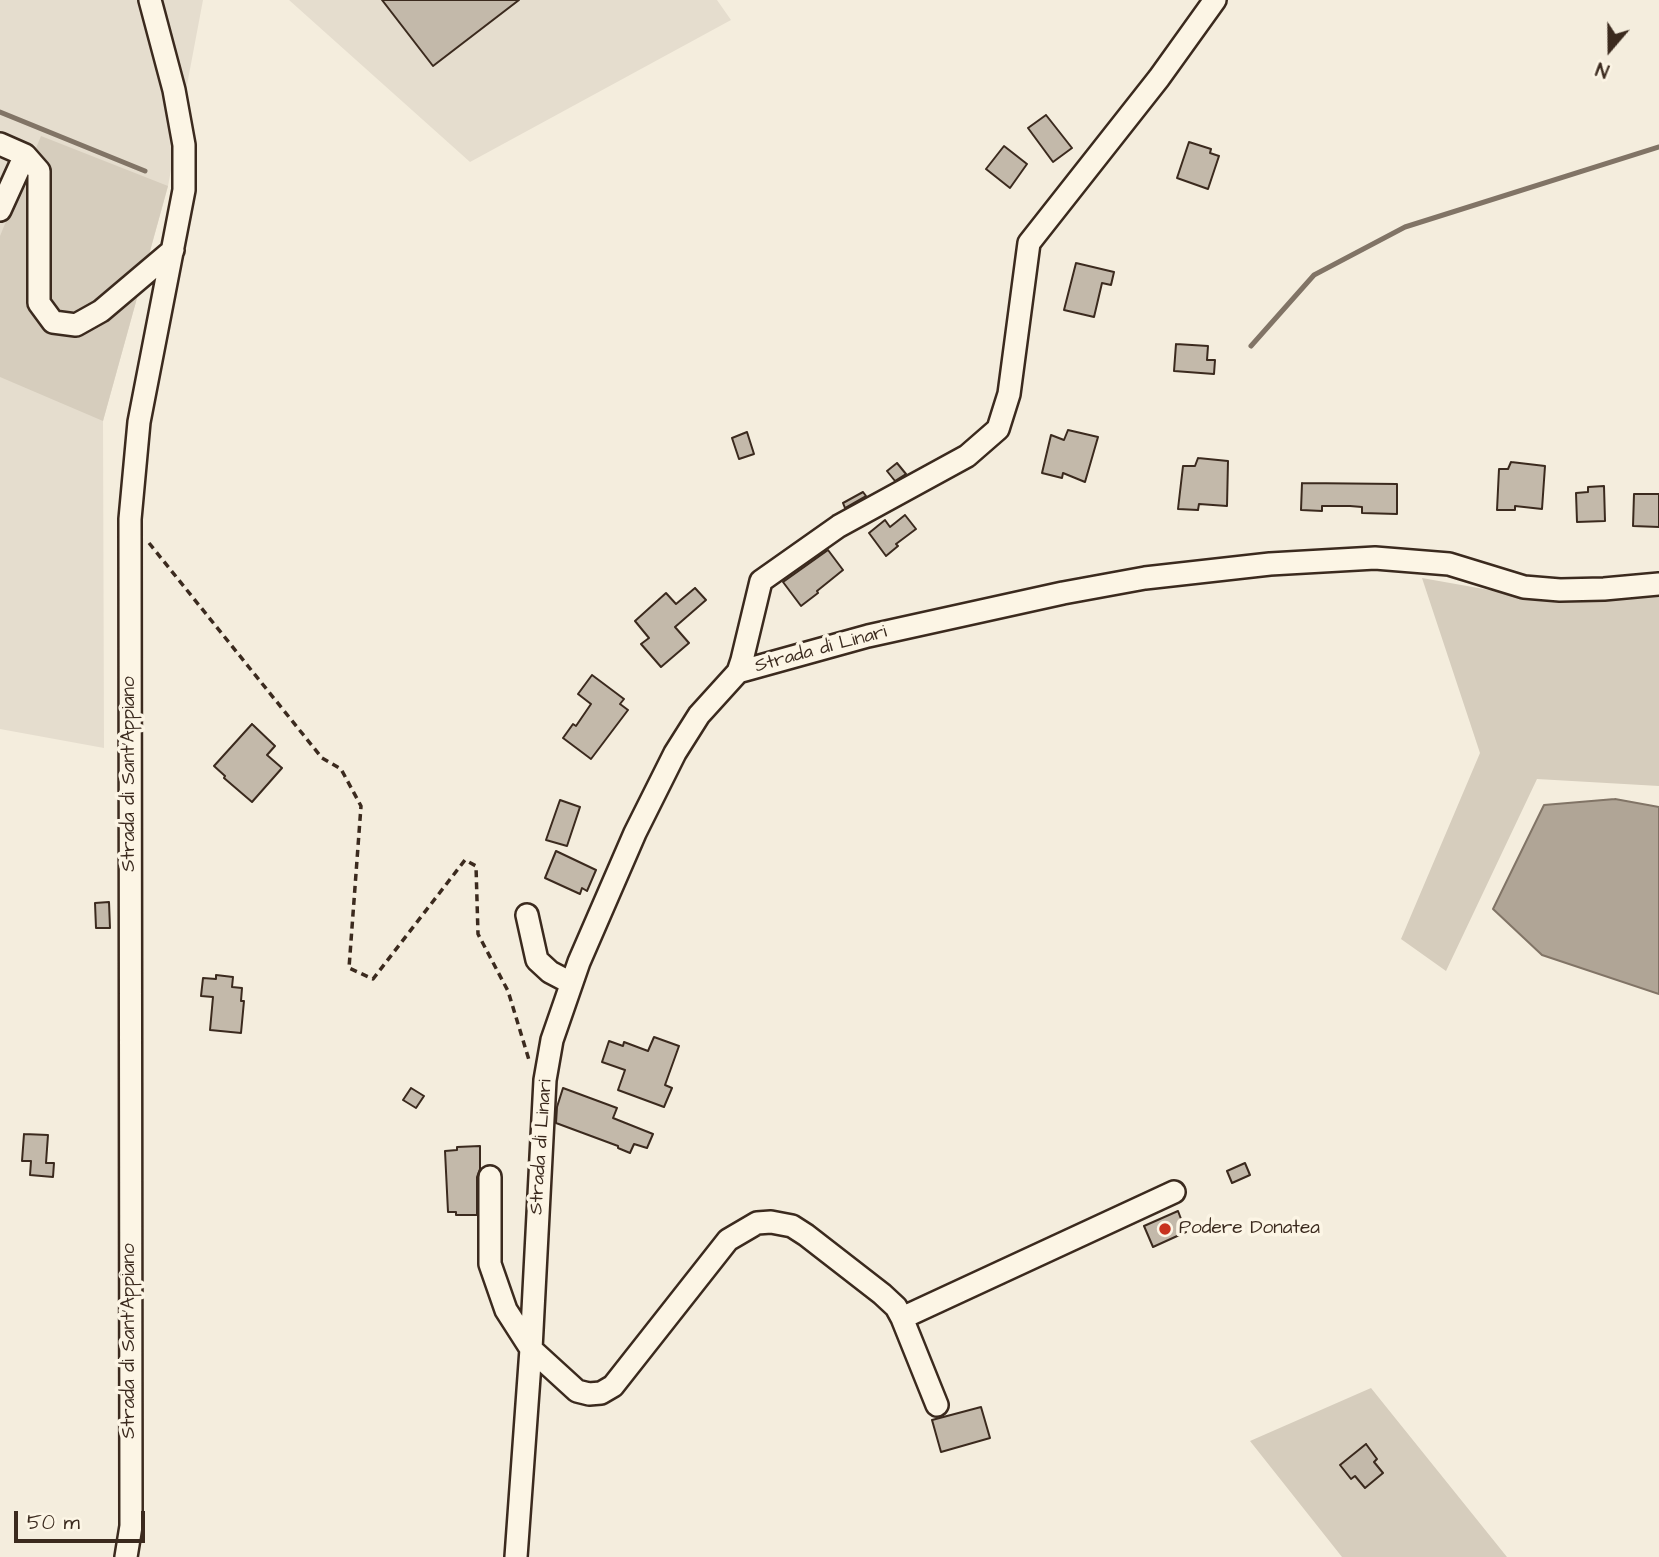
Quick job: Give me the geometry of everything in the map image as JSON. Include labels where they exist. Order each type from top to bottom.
[{"type":"street","name":"Strada di Sant'Appiano","points":[[126,1557],[131,1526],[130,519],[139,422],[184,190],[184,145],[174,90],[150,0]]},
{"type":"street","points":[[738,672],[761,581],[839,526],[967,456],[998,429],[1009,394],[1030,243],[1159,78],[1215,0]]},
{"type":"street","points":[[0,144],[25,155],[39,171],[39,303],[53,322],[76,325],[101,311],[173,250]]},
{"type":"street","points":[[0,210],[25,155]]},
{"type":"street","name":"Strada di Linari","points":[[516,1557],[531,1349],[545,1080],[552,1041],[571,983],[635,833],[675,753],[699,715],[738,672],[867,636],[1063,593],[1145,578],[1270,564],[1375,558],[1449,564],[1524,587],[1560,590],[1659,584]]},
{"type":"street","points":[[527,915],[537,960],[550,972],[571,983]]},
{"type":"street","points":[[490,1177],[490,1264],[506,1310],[531,1349],[578,1391],[601,1393],[613,1386],[728,1240],[757,1223],[771,1222],[792,1226],[806,1235],[896,1307],[937,1405]]},
{"type":"street","points":[[902,1318],[1174,1192]]},
{"type":"path","points":[[130,519],[323,758],[341,769],[361,806],[349,968],[373,979],[465,860],[476,866],[478,934],[508,991],[530,1065],[545,1080]]},
{"type":"shaded area","points":[[0,0],[203,0],[168,186],[103,421],[104,748],[0,729]]},
{"type":"shaded area","points":[[289,0],[717,0],[731,20],[470,162]]},
{"type":"shaded area","points":[[41,136],[168,186],[103,421],[0,377],[0,236]]},
{"type":"shaded area","points":[[1422,578],[1540,599],[1659,594],[1659,786],[1537,779],[1446,971],[1401,939],[1480,753]]},
{"type":"shaded area","points":[[1615,799],[1659,807],[1659,994],[1542,955],[1493,909],[1544,805]]},
{"type":"shaded area","points":[[1371,1388],[1507,1557],[1342,1557],[1250,1441]]},
{"type":"building","points":[[382,0],[519,0],[433,66]]},
{"type":"building","points":[[1046,115],[1072,148],[1053,162],[1028,128]]},
{"type":"building","points":[[1189,142],[1211,149],[1210,153],[1219,156],[1208,189],[1177,178]]},
{"type":"building","points":[[1004,146],[1027,164],[1010,188],[986,169]]},
{"type":"building","points":[[1076,263],[1114,272],[1111,285],[1102,283],[1094,317],[1064,310]]},
{"type":"building","points":[[1176,344],[1208,346],[1207,360],[1215,360],[1214,374],[1174,371]]},
{"type":"building","points":[[1068,430],[1098,437],[1085,482],[1063,473],[1062,478],[1042,473],[1051,435],[1064,440]]},
{"type":"building","points":[[747,432],[754,454],[739,459],[732,438]]},
{"type":"building","points":[[1198,458],[1228,461],[1227,506],[1199,504],[1198,510],[1178,509],[1183,466],[1195,466]]},
{"type":"building","points":[[1511,462],[1545,466],[1542,509],[1515,506],[1515,510],[1497,510],[1499,469],[1508,469]]},
{"type":"building","points":[[897,463],[906,474],[895,481],[887,471]]},
{"type":"building","points":[[1302,483],[1397,484],[1397,514],[1362,513],[1362,507],[1350,506],[1322,506],[1322,511],[1301,510]]},
{"type":"building","points":[[1604,486],[1605,521],[1577,522],[1576,493],[1588,492],[1588,487]]},
{"type":"building","points":[[863,492],[866,496],[845,508],[843,503]]},
{"type":"building","points":[[1634,494],[1659,494],[1659,527],[1633,526]]},
{"type":"building","points":[[905,515],[916,529],[896,544],[898,546],[886,556],[869,533],[885,520],[890,527]]},
{"type":"building","points":[[828,550],[843,570],[801,606],[783,582]]},
{"type":"building","points":[[695,588],[706,600],[675,627],[689,643],[661,667],[641,644],[649,638],[635,621],[666,593],[676,604]]},
{"type":"building","points":[[592,675],[624,699],[620,704],[628,710],[591,759],[563,738],[573,724],[576,726],[591,704],[578,694]]},
{"type":"building","points":[[252,724],[275,746],[267,755],[282,768],[252,802],[214,766]]},
{"type":"building","points":[[560,800],[580,807],[567,846],[546,840]]},
{"type":"building","points":[[556,851],[596,870],[587,891],[582,888],[580,894],[545,878]]},
{"type":"building","points":[[109,902],[110,928],[96,928],[95,903]]},
{"type":"building","points":[[216,975],[233,977],[232,987],[242,988],[241,1001],[244,1001],[241,1033],[210,1030],[213,997],[201,996],[203,978],[216,979]]},
{"type":"building","points":[[654,1037],[679,1046],[665,1085],[672,1088],[664,1107],[618,1090],[625,1070],[602,1062],[609,1041],[623,1046],[624,1042],[648,1051]]},
{"type":"building","points":[[411,1088],[424,1096],[416,1108],[403,1100]]},
{"type":"building","points":[[563,1088],[617,1108],[613,1118],[653,1134],[647,1148],[634,1144],[630,1153],[556,1123],[557,1107]]},
{"type":"building","points":[[24,1134],[48,1135],[46,1163],[54,1163],[53,1177],[30,1175],[31,1161],[22,1161]]},
{"type":"building","points":[[480,1146],[477,1215],[456,1215],[456,1212],[448,1212],[445,1151],[457,1150],[457,1147]]},
{"type":"building","points":[[1245,1163],[1250,1175],[1232,1183],[1227,1171]]},
{"type":"building","name":"Podere Donatea","points":[[1178,1211],[1186,1232],[1153,1247],[1144,1226]]},
{"type":"building","points":[[981,1407],[990,1438],[941,1452],[932,1420]]},
{"type":"building","points":[[1366,1444],[1377,1459],[1374,1462],[1383,1473],[1365,1488],[1355,1476],[1351,1479],[1340,1465]]},
{"type":"waterway","points":[[0,112],[145,171]]},
{"type":"waterway","points":[[1251,346],[1314,275],[1405,227],[1659,147]]},
{"type":"place","name":"Podere Donatea","points":[[1165,1229]]}]
